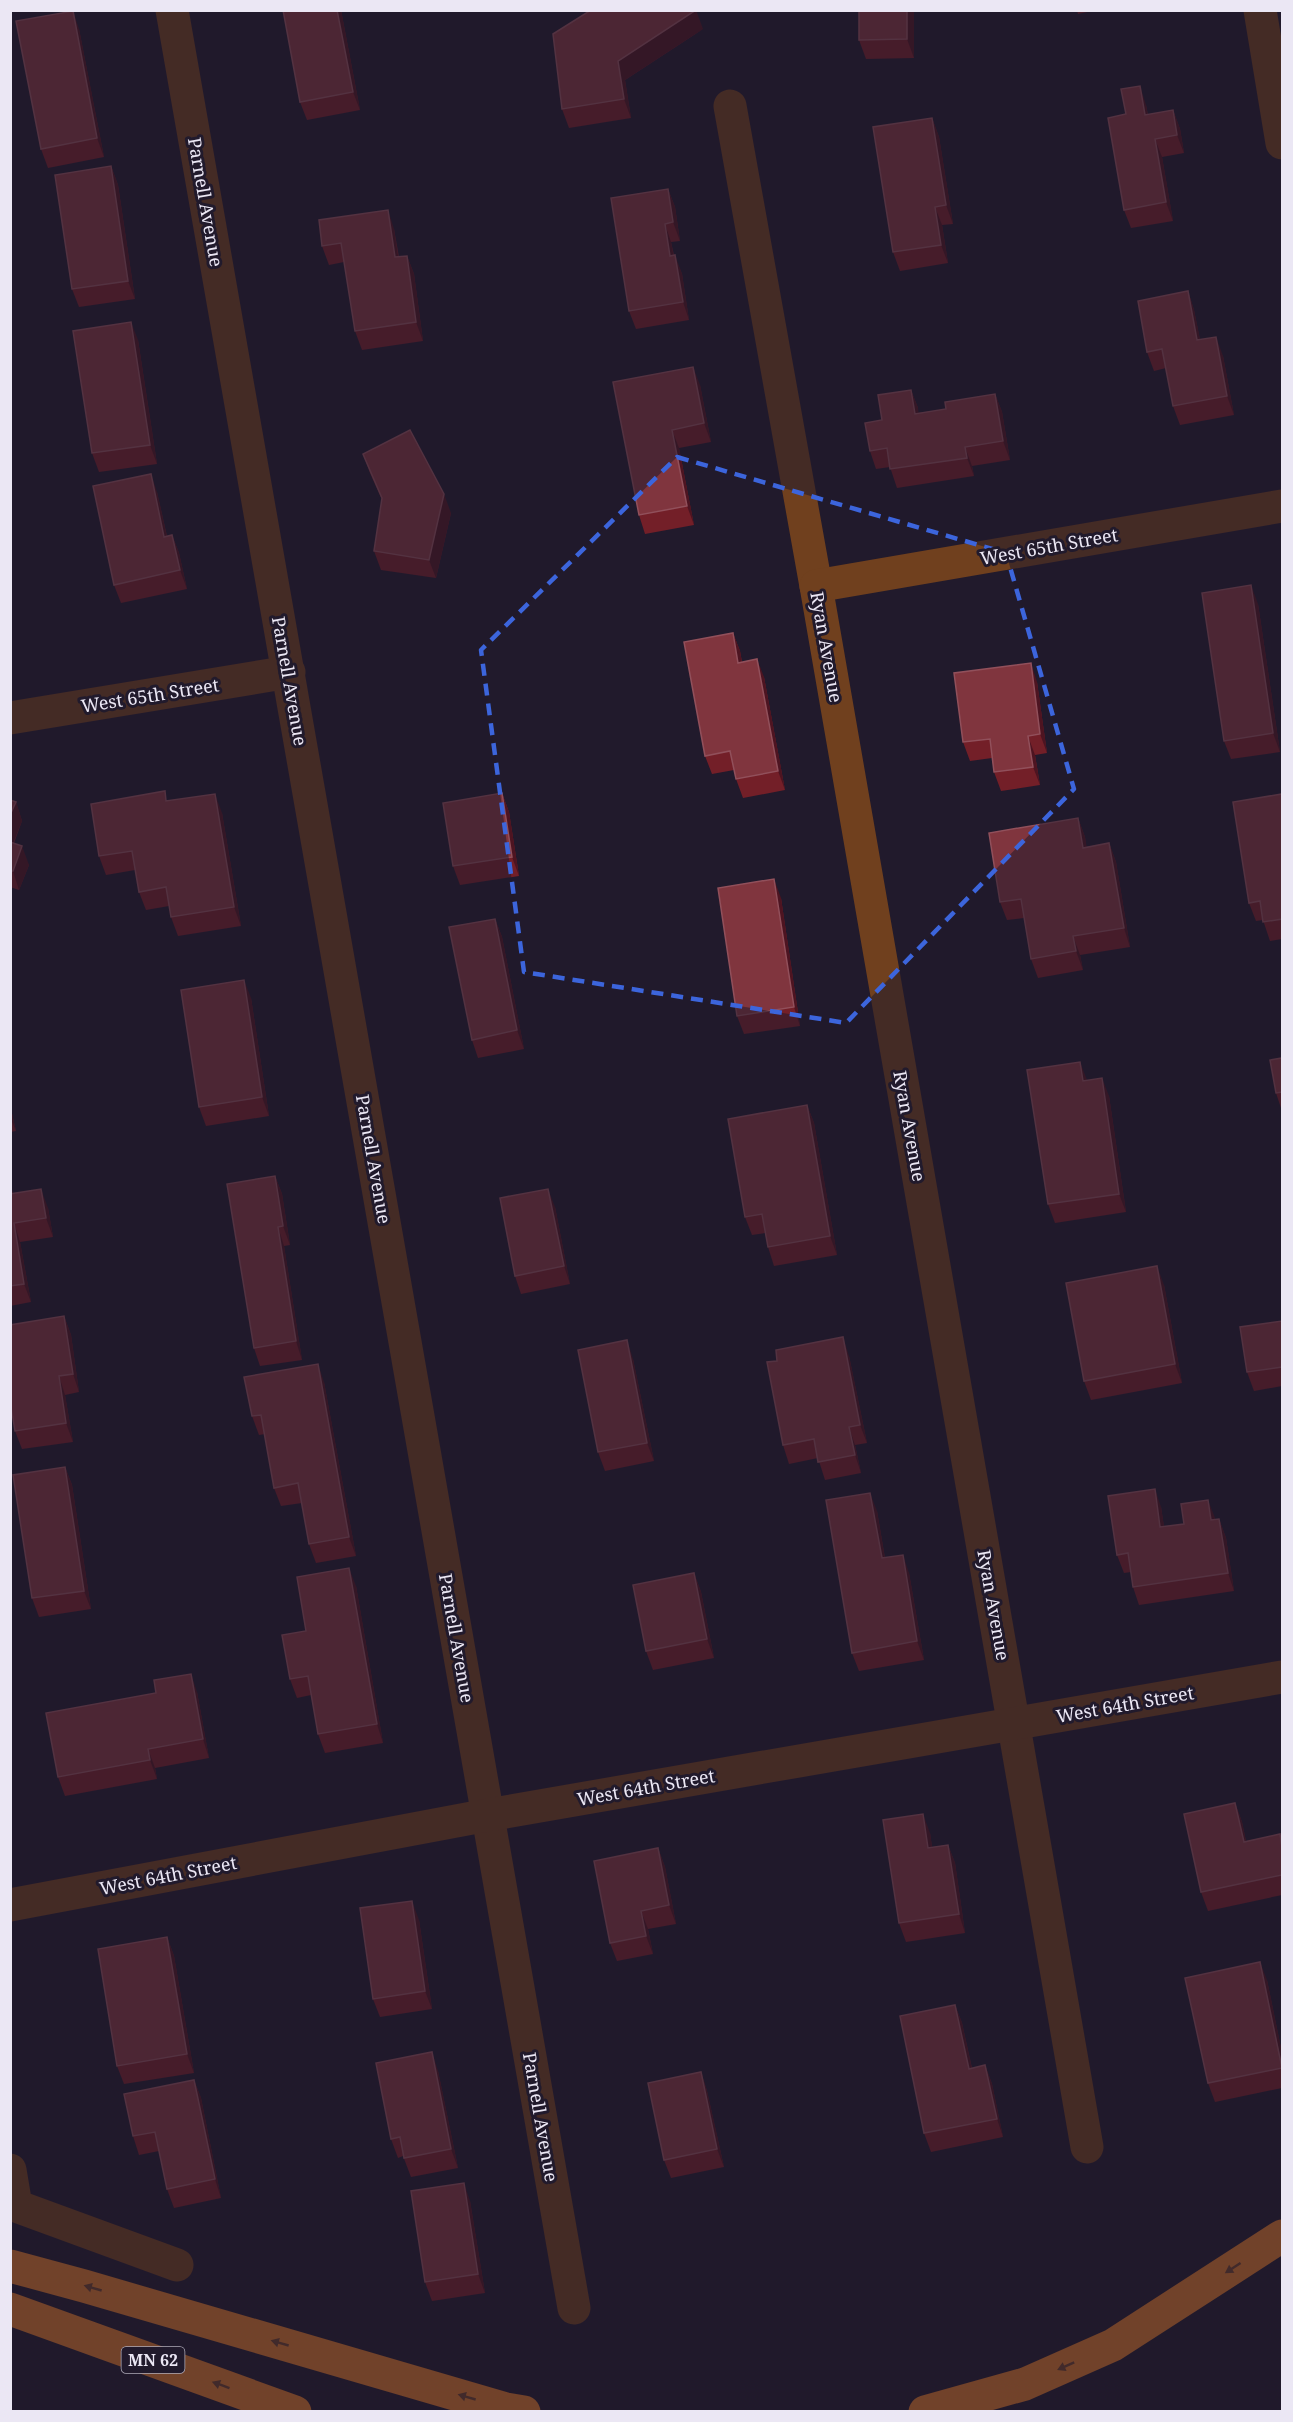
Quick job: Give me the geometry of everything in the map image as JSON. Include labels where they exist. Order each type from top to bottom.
[{"type":"highway","points":[[926,2412],[1025,2384],[1113,2345],[1282,2236]]},
{"type":"highway","points":[[10,2266],[506,2409],[524,2412]]},
{"type":"highway","name":"MN 62","points":[[10,2309],[296,2412]]},
{"type":"street","name":"Parnell Avenue","points":[[172,10],[574,2308]]},
{"type":"street","points":[[1260,10],[1282,143]]},
{"type":"street","name":"Ryan Avenue","points":[[730,106],[816,586],[1087,2147]]},
{"type":"street","name":"West 65th Street","points":[[816,586],[1282,506]]},
{"type":"street","name":"West 65th Street","points":[[10,718],[289,672]]},
{"type":"street","name":"West 64th Street","points":[[10,1905],[488,1815],[1282,1677]]},
{"type":"street","points":[[10,2170],[15,2206],[177,2265]]},
{"type":"highlighted area","points":[[677,457],[1006,553],[1074,789],[846,1023],[524,972],[481,650]]},
{"type":"building","points":[[283,10],[337,10],[353,92],[300,102]]},
{"type":"building","points":[[591,10],[696,10],[618,61],[624,99],[562,109],[553,34]]},
{"type":"building","points":[[859,10],[907,10],[907,39],[859,40]]},
{"type":"building","points":[[73,11],[97,138],[41,149],[16,21]]},
{"type":"building","points":[[1140,86],[1145,115],[1173,110],[1177,135],[1155,139],[1166,202],[1124,210],[1108,118],[1126,114],[1121,89]]},
{"type":"building","points":[[932,118],[946,205],[935,207],[941,245],[893,252],[873,127]]},
{"type":"building","points":[[111,166],[128,281],[72,289],[55,175]]},
{"type":"building","points":[[668,189],[673,222],[665,224],[670,256],[675,255],[683,302],[629,311],[611,198]]},
{"type":"building","points":[[388,210],[395,257],[407,256],[416,322],[355,331],[341,243],[322,246],[319,220]]},
{"type":"building","points":[[1188,291],[1197,340],[1216,337],[1227,396],[1173,406],[1162,349],[1147,352],[1138,301]]},
{"type":"building","points":[[131,322],[150,445],[92,453],[73,331]]},
{"type":"building","points":[[693,367],[704,423],[672,430],[687,506],[639,515],[613,382]]},
{"type":"building","points":[[911,390],[915,414],[946,409],[945,402],[995,394],[1003,441],[965,447],[967,458],[890,469],[887,448],[870,451],[865,423],[882,420],[878,395]]},
{"type":"building","points":[[410,430],[444,494],[429,560],[374,551],[382,498],[363,454]]},
{"type":"building","points":[[151,474],[164,537],[172,535],[180,570],[114,585],[93,486]]},
{"type":"building","points":[[1251,585],[1273,733],[1224,741],[1202,593]]},
{"type":"building","points":[[733,633],[738,663],[757,659],[778,771],[736,779],[730,751],[705,756],[684,642]]},
{"type":"building","points":[[1031,663],[1040,734],[1028,736],[1033,767],[994,772],[990,739],[963,742],[954,673]]},
{"type":"building","points":[[165,791],[166,801],[215,794],[234,907],[171,917],[166,887],[139,892],[132,851],[99,856],[91,804]]},
{"type":"building","points":[[502,793],[512,857],[453,866],[443,803]]},
{"type":"building","points":[[1282,794],[1282,919],[1263,922],[1260,901],[1249,903],[1233,802]]},
{"type":"building","points":[[10,800],[16,802],[10,815]]},
{"type":"building","points":[[1078,818],[1083,848],[1109,843],[1124,928],[1073,936],[1076,951],[1031,959],[1021,899],[1000,902],[989,833]]},
{"type":"building","points":[[10,842],[22,846],[13,871],[10,871]]},
{"type":"building","points":[[774,879],[794,1007],[737,1016],[718,888]]},
{"type":"building","points":[[495,919],[517,1030],[472,1040],[449,927]]},
{"type":"building","points":[[244,980],[262,1097],[199,1107],[181,990]]},
{"type":"building","points":[[1282,1058],[1282,1092],[1276,1093],[1270,1060]]},
{"type":"building","points":[[1080,1062],[1083,1081],[1102,1078],[1119,1194],[1048,1204],[1027,1070]]},
{"type":"building","points":[[807,1105],[830,1236],[768,1247],[762,1214],[745,1217],[728,1119]]},
{"type":"building","points":[[275,1176],[283,1226],[278,1227],[296,1341],[254,1348],[227,1184]]},
{"type":"building","points":[[41,1189],[46,1218],[14,1223],[24,1284],[10,1286],[10,1194]]},
{"type":"building","points":[[548,1189],[564,1266],[515,1276],[500,1198]]},
{"type":"building","points":[[1157,1266],[1175,1364],[1084,1381],[1066,1283]]},
{"type":"building","points":[[64,1316],[73,1374],[59,1376],[66,1423],[15,1431],[10,1401],[10,1325]]},
{"type":"building","points":[[1282,1321],[1282,1367],[1247,1372],[1240,1327]]},
{"type":"building","points":[[843,1337],[860,1425],[849,1427],[855,1455],[818,1462],[814,1439],[783,1445],[767,1362],[777,1361],[776,1350]]},
{"type":"building","points":[[627,1340],[647,1443],[598,1452],[578,1350]]},
{"type":"building","points":[[318,1364],[349,1537],[309,1544],[298,1483],[274,1488],[261,1415],[252,1416],[244,1377]]},
{"type":"building","points":[[65,1467],[84,1591],[32,1598],[13,1475]]},
{"type":"building","points":[[1155,1489],[1160,1527],[1184,1524],[1181,1504],[1208,1500],[1211,1520],[1219,1519],[1228,1573],[1133,1587],[1128,1553],[1117,1555],[1108,1496]]},
{"type":"building","points":[[870,1493],[882,1558],[903,1555],[917,1641],[852,1653],[826,1500]]},
{"type":"building","points":[[349,1568],[377,1724],[318,1734],[308,1676],[290,1679],[282,1635],[306,1631],[297,1577]]},
{"type":"building","points":[[694,1573],[707,1639],[646,1651],[633,1585]]},
{"type":"building","points":[[191,1674],[203,1739],[148,1749],[150,1760],[58,1777],[46,1713],[156,1693],[154,1680]]},
{"type":"building","points":[[1235,1803],[1244,1842],[1280,1834],[1282,1875],[1201,1892],[1184,1814]]},
{"type":"building","points":[[923,1814],[928,1848],[948,1845],[959,1914],[899,1923],[883,1820]]},
{"type":"building","points":[[658,1848],[669,1905],[641,1911],[646,1936],[610,1943],[594,1861]]},
{"type":"building","points":[[412,1901],[425,1991],[373,1999],[360,1908]]},
{"type":"building","points":[[167,1937],[187,2054],[117,2066],[98,1949]]},
{"type":"building","points":[[1260,1962],[1282,2068],[1208,2083],[1185,1978]]},
{"type":"building","points":[[955,2005],[969,2069],[985,2065],[997,2119],[924,2133],[900,2016]]},
{"type":"building","points":[[432,2052],[451,2149],[404,2158],[400,2137],[391,2139],[376,2063]]},
{"type":"building","points":[[701,2072],[717,2149],[664,2160],[648,2083]]},
{"type":"building","points":[[194,2080],[215,2179],[167,2189],[155,2132],[133,2136],[124,2094]]},
{"type":"building","points":[[464,2183],[478,2274],[425,2282],[411,2191]]}]
